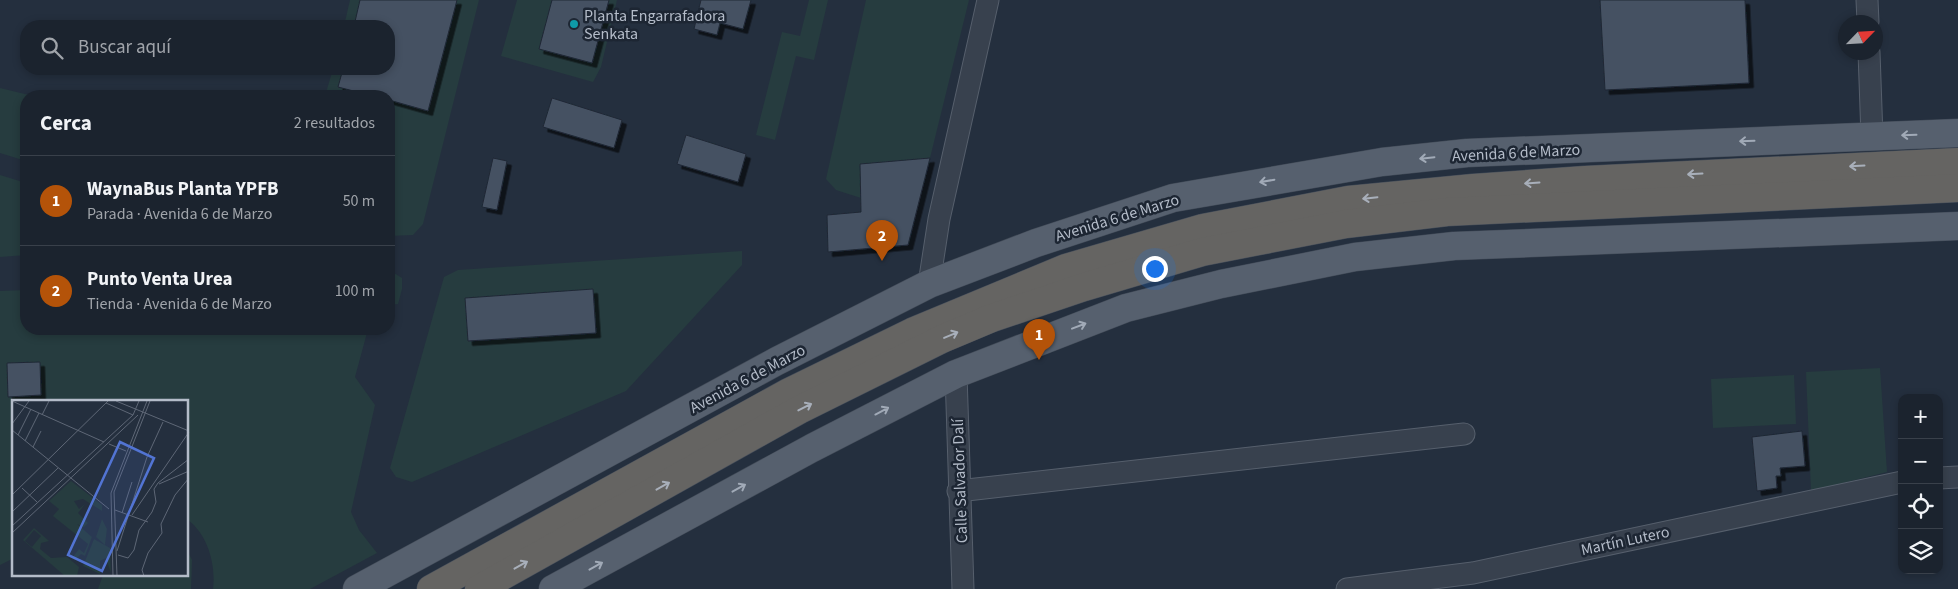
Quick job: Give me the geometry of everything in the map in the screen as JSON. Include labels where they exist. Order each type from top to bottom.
[{"type":"highway","name":"Avenida 6 de Marzo","points":[[430,589],[790,392],[912,332],[1066,268],[1203,228],[1348,200],[1474,188],[1585,180],[1958,162]]},
{"type":"highway","points":[[479,589],[800,410],[942,339],[1010,312],[1202,252],[1346,224],[1447,212],[1958,188]]},
{"type":"main road","name":"Avenida 6 de Marzo","points":[[358,589],[777,361],[929,284],[1036,243],[1173,198],[1382,162],[1467,153],[1958,133]]},
{"type":"main road","points":[[553,589],[812,448],[956,374],[1126,308],[1221,284],[1354,257],[1454,246],[1958,226]]},
{"type":"street","points":[[929,284],[938,219],[988,0]]},
{"type":"street","points":[[1867,0],[1868,15]]},
{"type":"street","points":[[1869,60],[1872,137]]},
{"type":"street","name":"Calle Salvador Dalí","points":[[956,374],[958,491],[963,589]]},
{"type":"street","points":[[958,491],[1464,434]]},
{"type":"street","points":[[1943,478],[1958,477]]},
{"type":"street","name":"Martín Lutero","points":[[1347,589],[1473,573],[1898,483]]},
{"type":"green space","points":[[350,0],[360,0],[355,20],[345,20]]},
{"type":"green space","points":[[457,0],[479,0],[423,224],[413,235],[395,236],[395,102],[428,111]]},
{"type":"green space","points":[[517,0],[552,0],[539,48],[592,63],[609,0],[617,0],[601,67],[593,82],[501,56]]},
{"type":"green space","points":[[809,0],[828,0],[814,60],[796,56],[775,140],[756,135],[782,32],[800,36]]},
{"type":"green space","points":[[866,0],[969,0],[930,158],[861,164],[861,198],[836,190],[826,179]]},
{"type":"green space","points":[[331,75],[341,75],[338,87],[350,90],[327,90]]},
{"type":"green space","points":[[0,88],[20,93],[20,159],[0,153]]},
{"type":"green space","points":[[0,175],[20,181],[20,255],[0,257]]},
{"type":"green space","points":[[742,251],[742,265],[626,391],[412,482],[396,477],[390,468],[444,277],[458,270]],"holes":[[[593,290],[596,333],[469,341],[466,298]]]},
{"type":"green space","points":[[395,274],[402,278],[402,289],[398,304],[395,304]]},
{"type":"green space","points":[[20,290],[20,335],[366,335],[355,377],[375,405],[351,512],[359,530],[377,553],[310,589],[213,589],[213,570],[209,551],[201,534],[189,521],[189,400],[12,400],[12,559],[0,565],[0,291]]},
{"type":"green space","points":[[1880,368],[1887,472],[1811,491],[1806,372]]},
{"type":"green space","points":[[1794,375],[1796,424],[1713,428],[1711,379]]},
{"type":"green space","points":[[189,554],[192,560],[191,589],[98,589],[103,576],[189,576]]},
{"type":"building","points":[[360,0],[457,0],[428,111],[395,102],[395,90],[350,90],[338,87],[341,75],[395,75],[395,20],[355,20]]},
{"type":"building","name":"Planta Engarrafadora Senkata","points":[[552,0],[609,0],[592,63],[539,49]]},
{"type":"building","points":[[701,0],[751,0],[743,29],[720,23],[717,35],[694,29]]},
{"type":"building","points":[[1600,0],[1745,0],[1749,83],[1605,90]]},
{"type":"building","points":[[552,98],[622,120],[614,148],[543,127]]},
{"type":"building","points":[[686,135],[746,154],[738,182],[677,164]]},
{"type":"building","points":[[493,158],[507,161],[497,210],[482,207]]},
{"type":"building","points":[[930,158],[908,245],[828,252],[827,215],[861,212],[860,164]]},
{"type":"building","points":[[593,289],[596,333],[468,341],[465,298]]},
{"type":"building","points":[[40,362],[41,395],[8,397],[7,363]]},
{"type":"building","points":[[1802,431],[1805,466],[1780,468],[1781,476],[1776,476],[1777,488],[1757,491],[1752,437]]},
{"type":"place","name":"Planta Engarrafadora Senkata","points":[[574,24]]},
{"type":"place","name":"Punto Venta Urea","points":[[882,261]]},
{"type":"place","name":"WaynaBus Planta YPFB","points":[[1039,360]]}]
